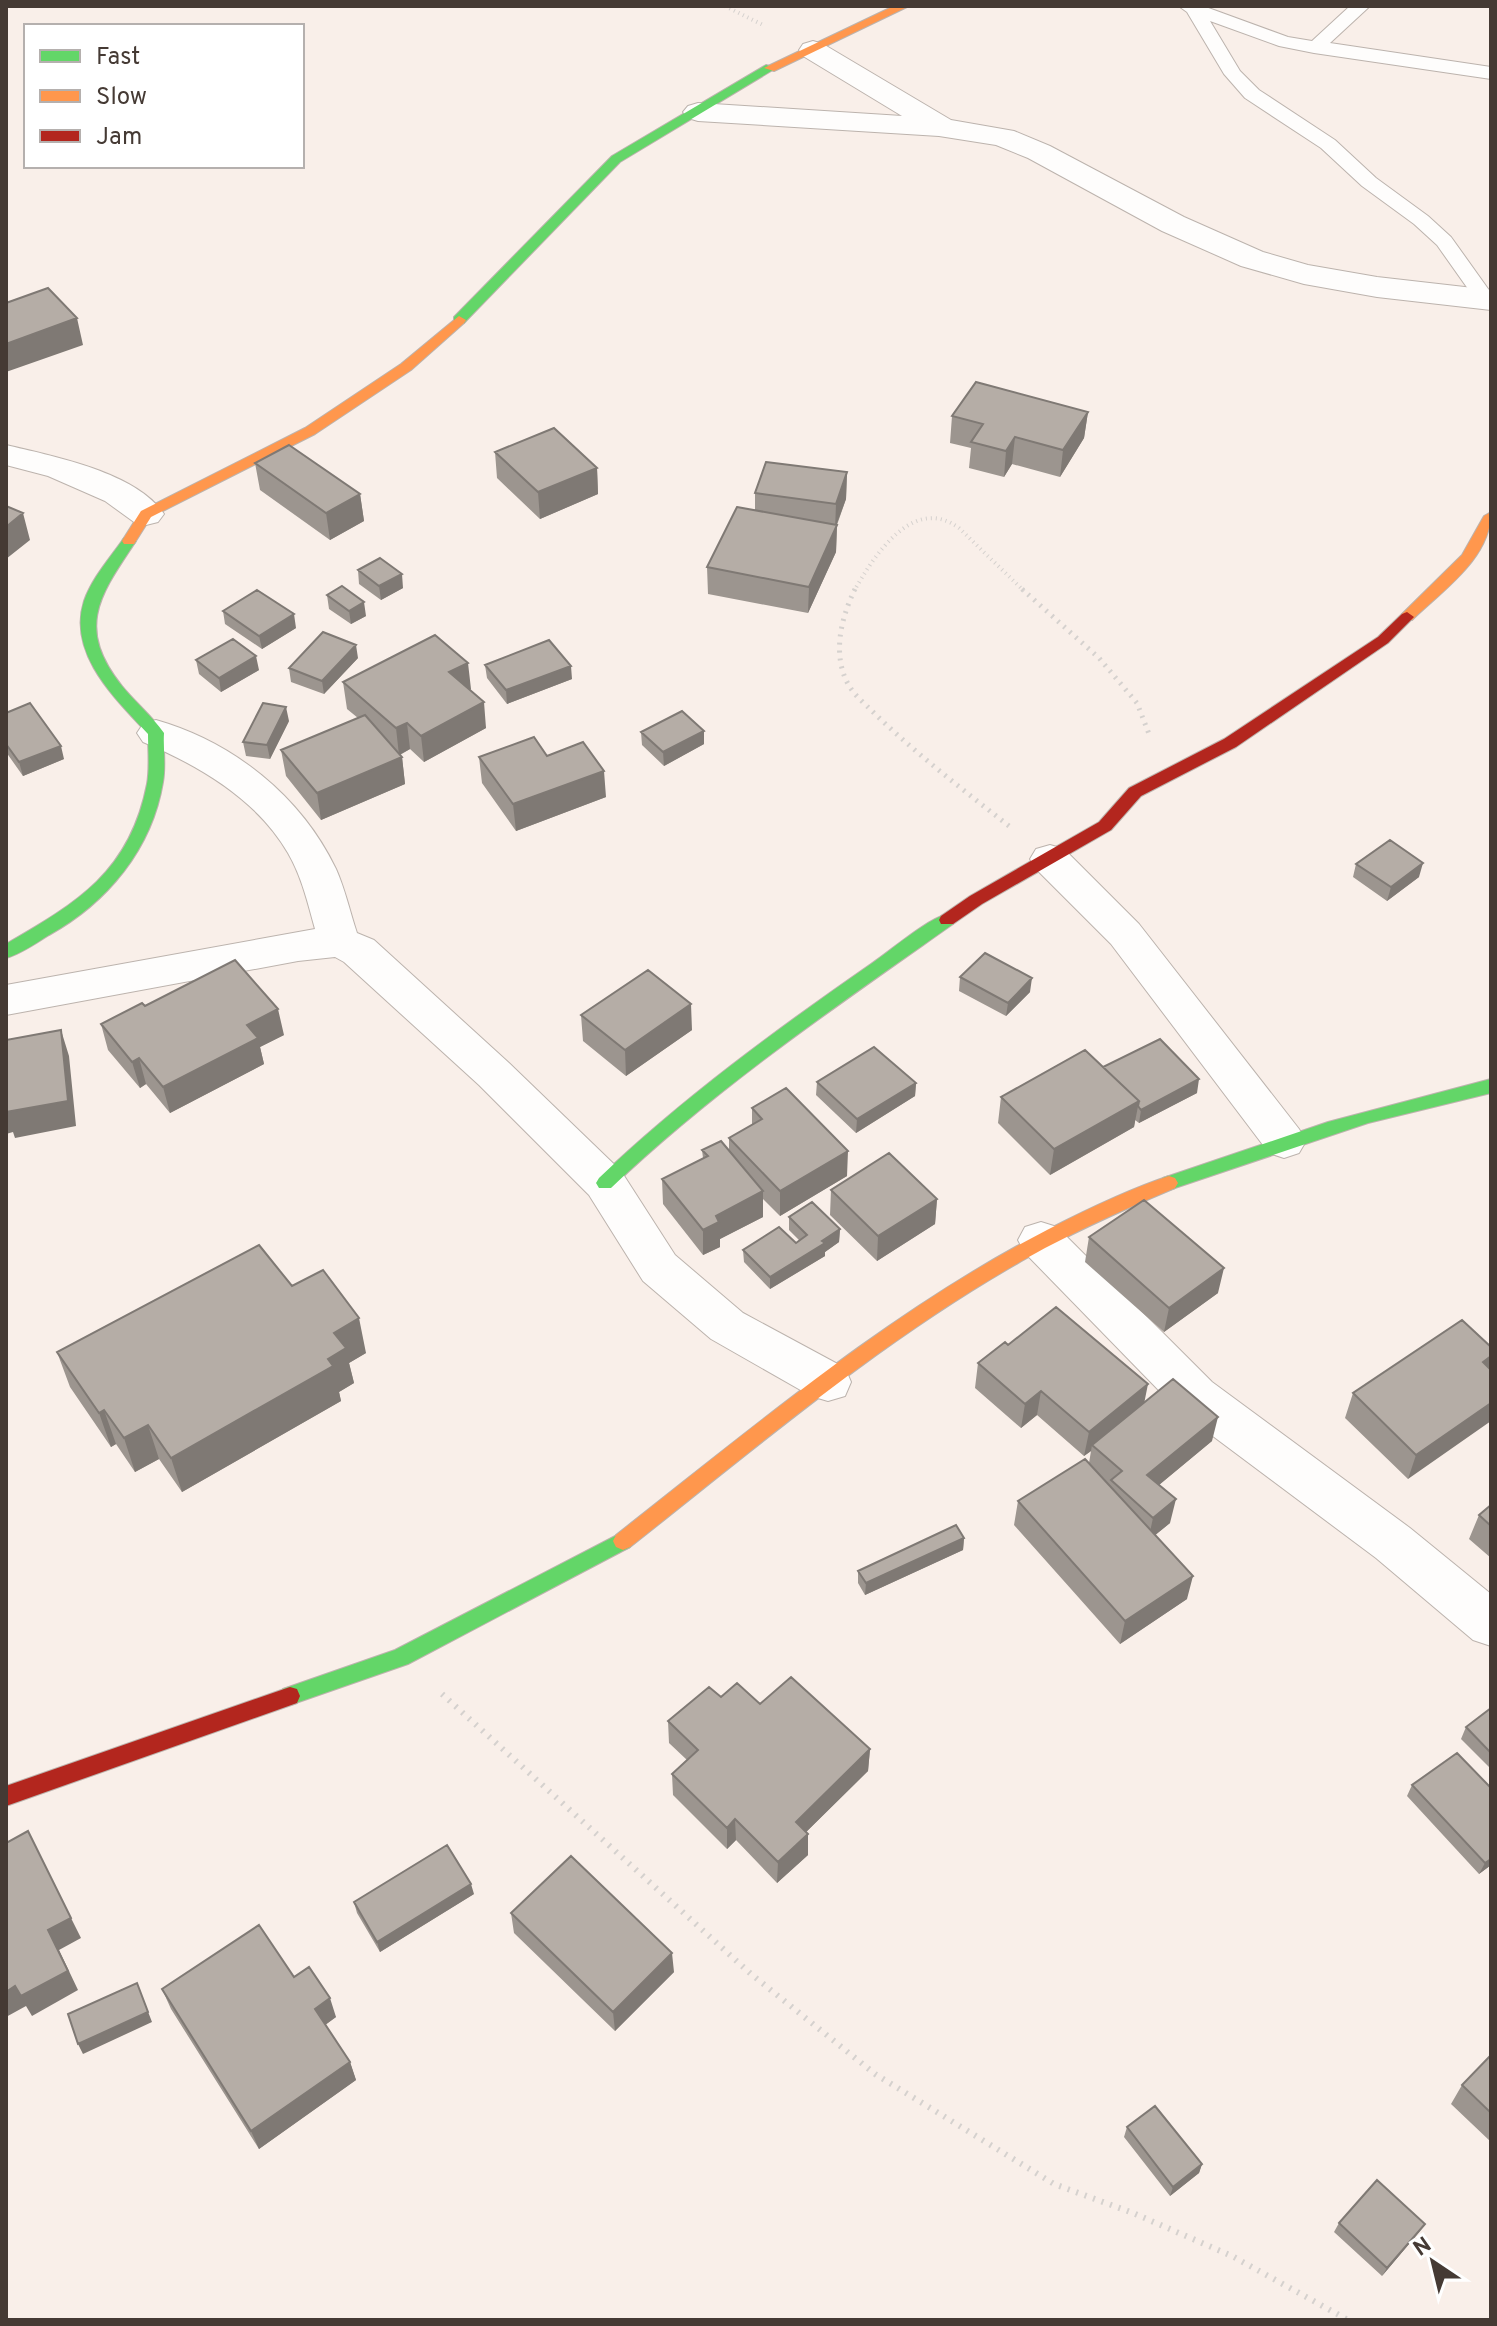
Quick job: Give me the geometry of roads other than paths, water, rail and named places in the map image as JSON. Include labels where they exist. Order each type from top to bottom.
[{"type":"street","points":[[339,942],[316,870],[293,830],[257,792],[204,754],[156,733],[115,687],[86,639],[91,601],[146,514],[310,431],[406,367],[463,316],[616,159],[756,75],[903,6]]},
{"type":"street","points":[[813,50],[943,128]]},
{"type":"street","points":[[698,112],[943,128],[1003,137],[1039,152],[1173,224],[1252,259],[1304,274],[1377,287],[1488,300]]},
{"type":"street","points":[[6,455],[60,468],[117,493],[146,514]]},
{"type":"street","points":[[605,1183],[651,1137],[752,1059],[976,900],[1105,826],[1135,792],[1230,743],[1383,640],[1468,558],[1491,516]]},
{"type":"street","points":[[6,952],[89,901],[120,867],[154,787],[156,733]]},
{"type":"street","points":[[1050,859],[1125,934],[1284,1141]]},
{"type":"street","points":[[6,1000],[298,946],[339,942],[359,951],[494,1074],[605,1183],[659,1268],[727,1326],[828,1382]]},
{"type":"street","points":[[6,1796],[401,1657],[619,1544],[828,1382],[935,1307],[1041,1240],[1153,1189],[1284,1141],[1446,1095],[1491,1086]]},
{"type":"street","points":[[1041,1240],[1195,1396],[1393,1543],[1491,1624]]},
{"type":"lane","points":[[1314,48],[1361,6]]},
{"type":"lane","points":[[1190,7],[1264,36],[1314,48],[1491,73]]},
{"type":"lane","points":[[1190,7],[1233,74],[1252,94],[1328,144],[1369,182],[1421,220],[1444,241],[1488,300]]}]
